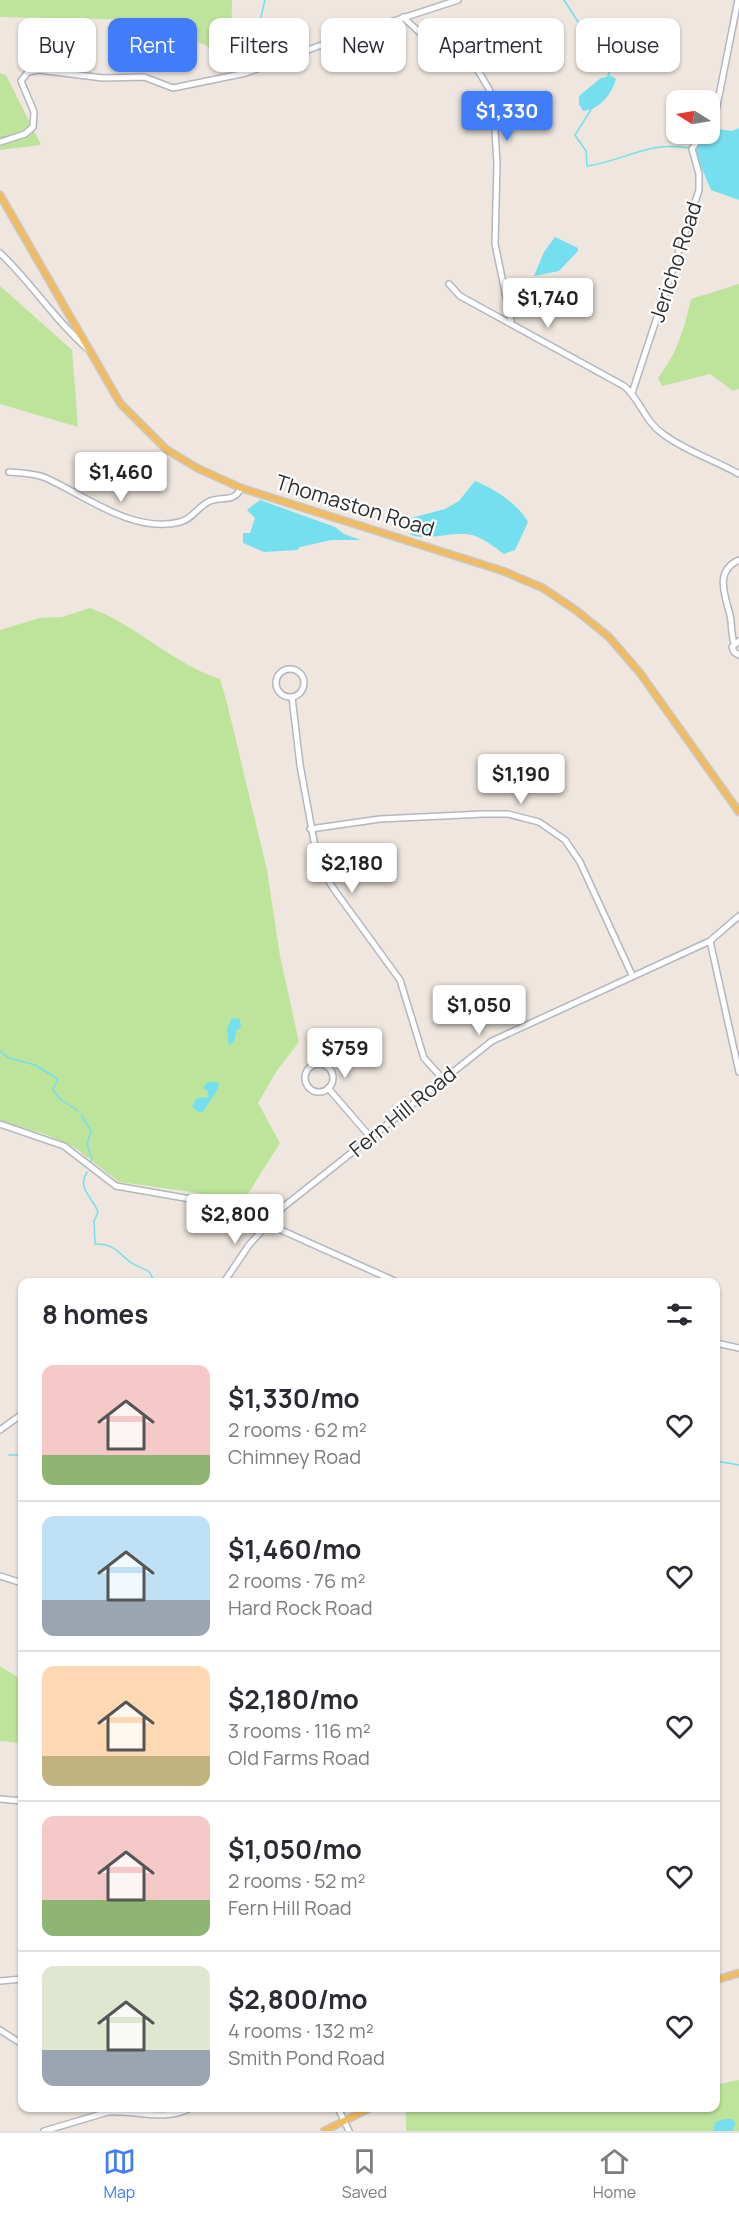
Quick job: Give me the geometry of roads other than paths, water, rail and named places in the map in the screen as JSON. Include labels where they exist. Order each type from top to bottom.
[{"type":"main road","name":"Thomaston Road","points":[[0,195],[120,403],[166,449],[197,468],[241,488],[503,571],[552,594],[609,637],[646,682],[739,812]]},
{"type":"main road","points":[[720,1979],[739,1973]]},
{"type":"main road","points":[[324,2131],[362,2112]]},
{"type":"street","points":[[0,142],[26,134],[33,127],[34,112],[21,81],[24,74],[32,70],[103,78],[144,77],[173,88],[257,70],[403,17],[459,0]]},
{"type":"street","points":[[720,91],[738,0]]},
{"type":"street","points":[[403,17],[430,42],[473,62],[493,99],[497,163],[495,244],[511,321]]},
{"type":"street","name":"Jericho Road","points":[[632,393],[699,190],[699,174],[692,149],[695,144]]},
{"type":"street","points":[[0,253],[40,294],[63,327],[90,351]]},
{"type":"street","points":[[449,284],[460,296],[511,321],[632,393],[651,423],[662,434],[739,474]]},
{"type":"street","points":[[9,472],[44,477],[124,517],[157,522],[179,522],[192,517],[210,501],[230,499],[238,495],[241,488]]},
{"type":"street","points":[[739,560],[727,569],[722,579],[722,591],[736,642],[734,652],[739,655]]},
{"type":"street","points":[[288,669],[301,674],[304,682],[302,691],[292,697],[282,695],[276,684],[280,674],[288,669]]},
{"type":"street","points":[[292,697],[310,830],[324,875],[400,980],[424,1058],[443,1079]]},
{"type":"street","points":[[310,830],[380,819],[483,814],[508,814],[538,822],[565,840],[580,862],[632,975]]},
{"type":"street","name":"Fern Hill Road","points":[[227,1278],[267,1224],[282,1208],[372,1139],[492,1041],[710,941],[739,916]]},
{"type":"street","points":[[710,941],[739,1072]]},
{"type":"street","points":[[319,1064],[329,1068],[333,1078],[328,1088],[317,1092],[308,1087],[305,1077],[310,1067],[319,1064]]},
{"type":"street","points":[[328,1088],[372,1139]]},
{"type":"street","points":[[0,1124],[64,1146],[116,1186],[216,1202],[388,1278]]},
{"type":"street","points":[[720,1345],[739,1348]]},
{"type":"street","points":[[0,1430],[18,1417]]},
{"type":"street","points":[[0,1576],[18,1582]]},
{"type":"street","points":[[0,1799],[18,1801]]},
{"type":"street","points":[[0,1981],[18,1979]]},
{"type":"street","points":[[0,2030],[18,2041]]},
{"type":"street","points":[[45,2131],[101,2112]]},
{"type":"street","points":[[143,2112],[170,2116],[180,2112]]},
{"type":"street","points":[[340,2112],[349,2131]]},
{"type":"water","points":[[611,76],[616,79],[608,96],[595,107],[583,111],[579,104],[579,96],[601,78]]},
{"type":"water","points":[[739,128],[739,200],[711,190],[697,157],[698,144],[720,144],[720,129],[732,131]]},
{"type":"water","points":[[555,237],[578,248],[578,251],[559,271],[534,276],[544,252]]},
{"type":"water","points":[[475,481],[505,498],[524,515],[528,522],[515,550],[504,554],[482,539],[467,534],[425,537],[411,535],[407,519],[445,509],[459,501]]},
{"type":"water","points":[[260,500],[335,527],[344,534],[361,540],[331,540],[300,547],[297,550],[264,552],[243,543],[243,533],[250,533],[255,518],[247,510]]},
{"type":"water","points":[[232,1018],[240,1019],[241,1027],[236,1031],[234,1042],[229,1046],[227,1029]]},
{"type":"water","points":[[208,1082],[218,1082],[219,1087],[203,1112],[199,1112],[192,1107],[197,1098],[209,1097],[207,1090],[202,1088]]},
{"type":"water","points":[[723,2119],[732,2119],[736,2123],[732,2131],[713,2131],[715,2123]]},
{"type":"waterway","points":[[261,18],[265,0]]},
{"type":"waterway","points":[[564,0],[582,28],[607,36],[613,56],[608,77]]},
{"type":"waterway","points":[[592,108],[575,135],[586,151],[587,166],[601,164],[648,149],[688,148]]},
{"type":"waterway","points":[[0,1051],[9,1058],[35,1065],[58,1079],[53,1090],[60,1099],[78,1111]]},
{"type":"waterway","points":[[81,1114],[91,1131],[87,1144],[92,1159],[90,1164]]},
{"type":"waterway","points":[[87,1172],[84,1178],[85,1188],[98,1212],[94,1221],[95,1244],[107,1245],[115,1249],[130,1262],[148,1271],[152,1278]]},
{"type":"waterway","points":[[9,1455],[18,1455]]},
{"type":"waterway","points":[[720,1462],[739,1465]]}]
